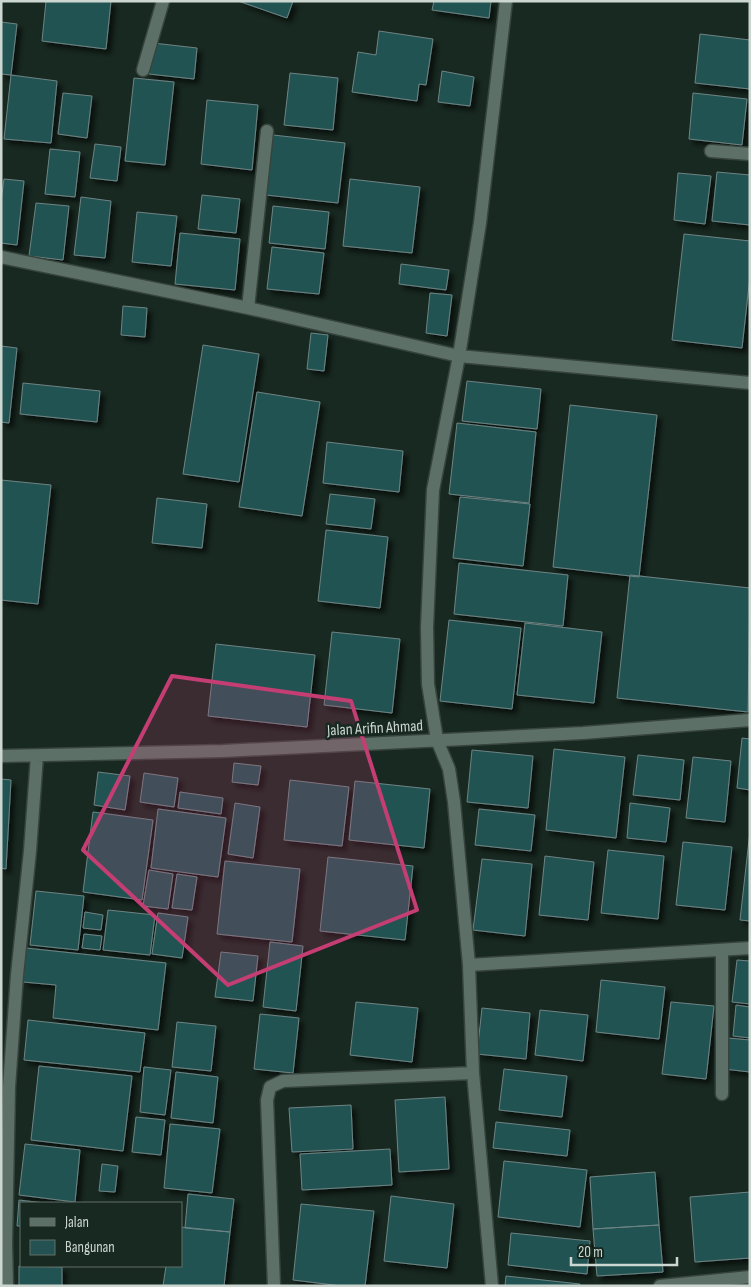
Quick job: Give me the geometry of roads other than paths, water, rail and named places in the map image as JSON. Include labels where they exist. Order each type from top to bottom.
[{"type":"street","points":[[143,70],[163,1]]},
{"type":"street","points":[[492,1286],[473,1073],[468,965],[454,802],[449,769],[437,740],[428,675],[427,627],[433,490],[480,224],[506,1]]},
{"type":"street","points":[[248,308],[267,131]]},
{"type":"street","points":[[711,151],[750,154]]},
{"type":"street","points":[[1,257],[248,308],[458,356],[750,383]]},
{"type":"street","name":"Jalan Arifin Ahmad","points":[[1,756],[223,751],[583,733],[750,720]]},
{"type":"street","points":[[7,1286],[9,1087],[17,974],[30,851],[37,756]]},
{"type":"street","points":[[468,965],[750,948]]},
{"type":"street","points":[[722,950],[722,1094]]},
{"type":"street","points":[[274,1286],[267,1100],[270,1087],[283,1081],[473,1073]]},
{"type":"street","points":[[660,1286],[750,1277]]}]
